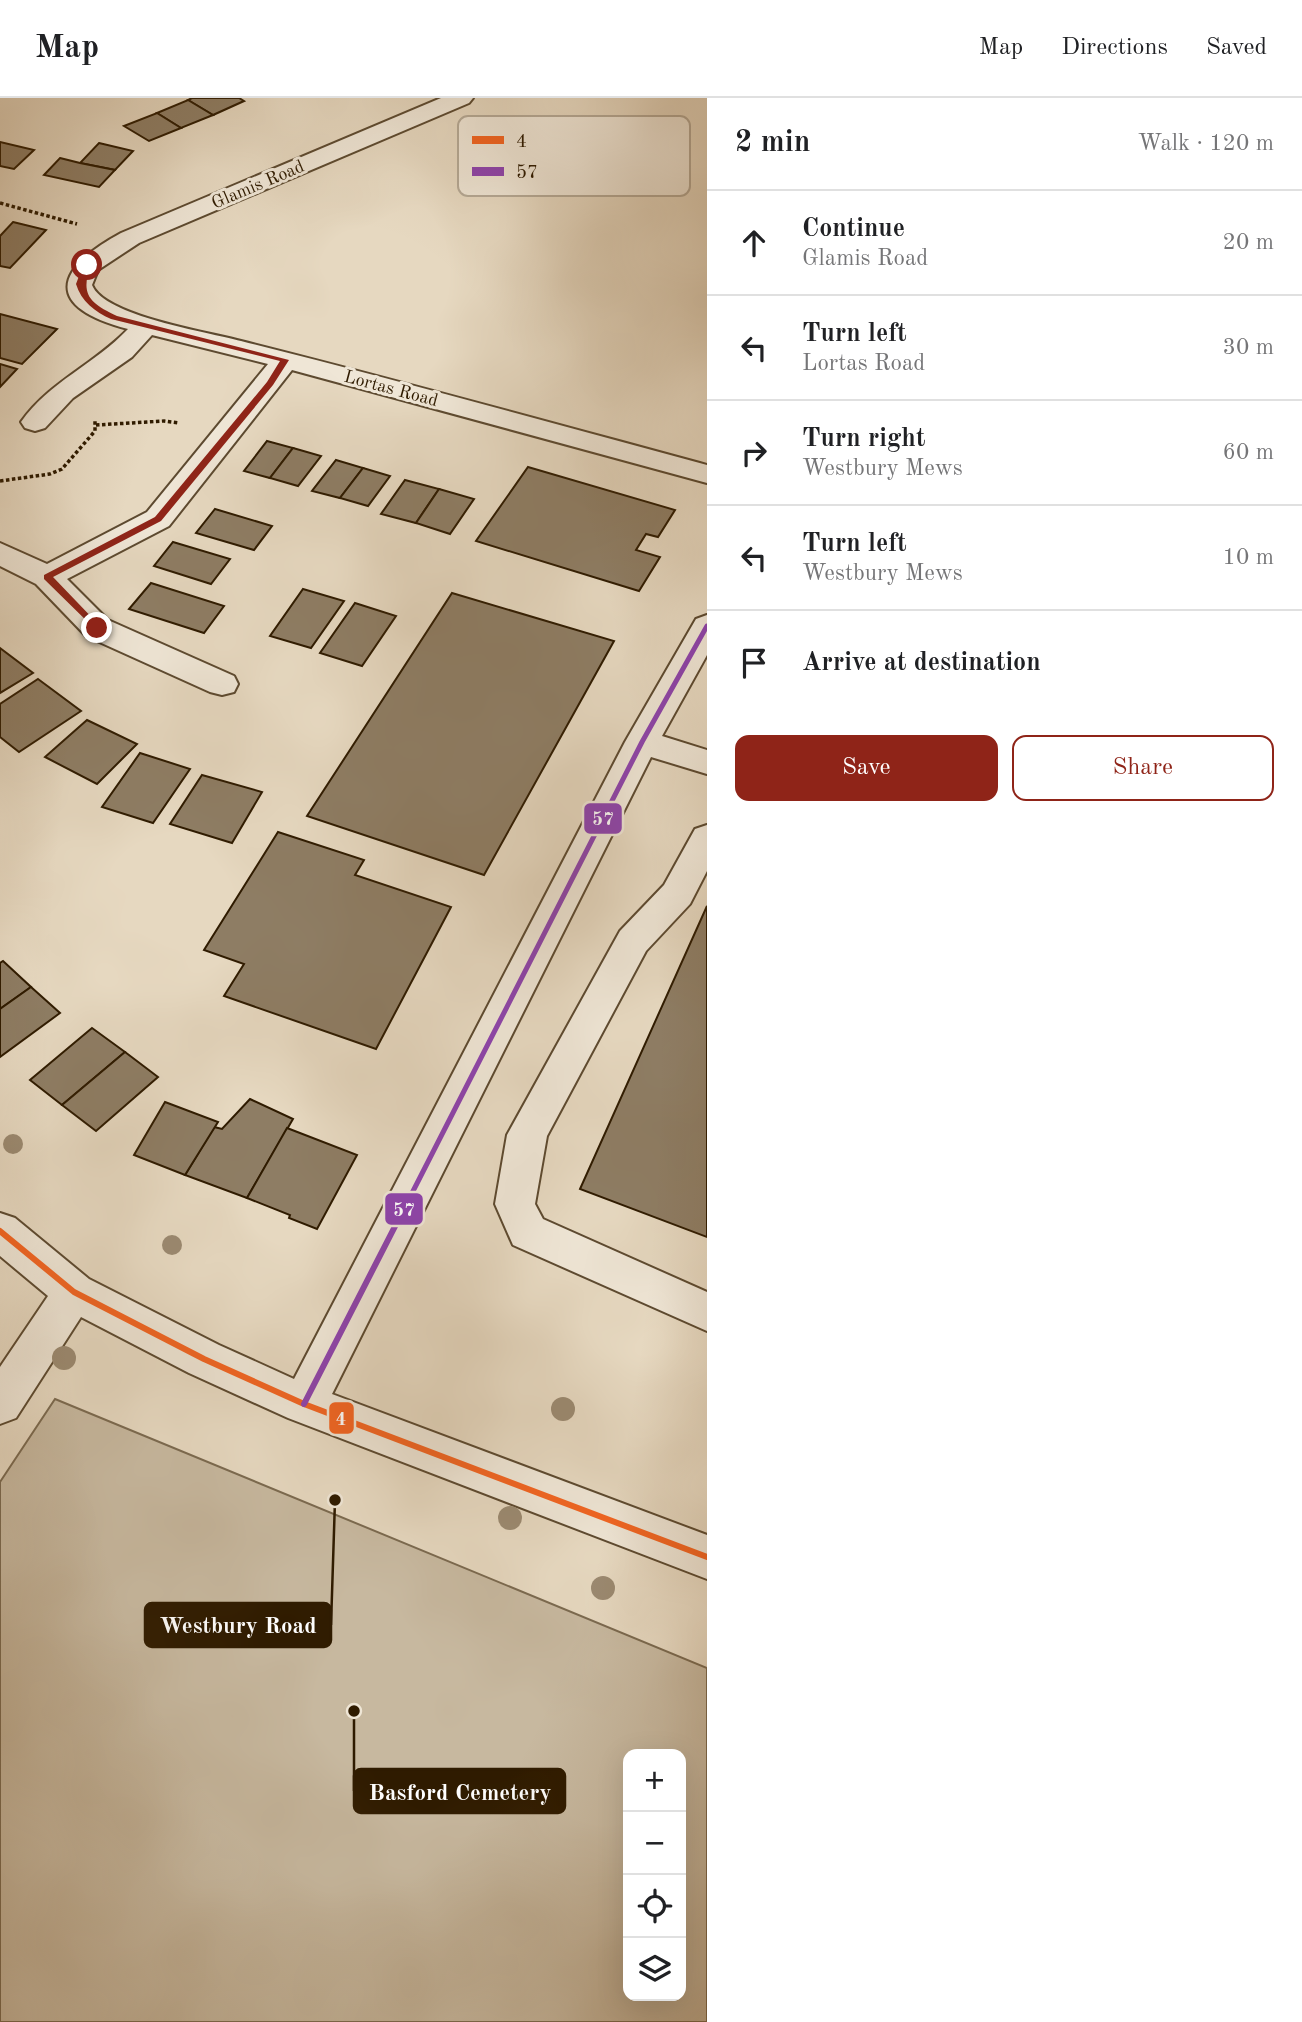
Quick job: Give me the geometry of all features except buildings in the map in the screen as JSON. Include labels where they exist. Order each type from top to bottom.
[{"type":"street","name":"Glamis Road","points":[[82,293],[80,284],[87,265],[96,256],[130,238],[461,98]]},
{"type":"street","name":"Lortas Road","points":[[82,293],[100,311],[146,325],[707,474]]},
{"type":"street","points":[[35,422],[62,392],[122,351],[146,325]]},
{"type":"street","points":[[47,577],[158,519],[270,383],[285,360]]},
{"type":"street","points":[[0,553],[47,577],[97,628],[222,684]]},
{"type":"street","points":[[304,1404],[642,742],[707,626]]},
{"type":"street","points":[[642,742],[707,762]]},
{"type":"street","points":[[707,838],[677,894],[633,941],[527,1135],[515,1204],[528,1232],[707,1312]]},
{"type":"street","points":[[0,1231],[74,1292],[204,1359],[304,1404],[707,1557]]},
{"type":"street","points":[[0,1404],[74,1292]]},
{"type":"path","points":[[0,203],[130,238]]},
{"type":"path","points":[[96,425],[164,421],[205,426],[228,433]]},
{"type":"shaded area","points":[[55,1399],[707,1668],[707,2022],[0,2022],[0,1482]]},
{"type":"transit line","name":"57","points":[[304,1404],[642,742],[707,626]]},
{"type":"transit line","name":"4","points":[[0,1231],[74,1292],[204,1359],[304,1404],[707,1557]]},
{"type":"place","name":"Westbury Road","points":[[335,1500]]},
{"type":"place","name":"Basford Cemetery","points":[[354,1711]]},
{"type":"route","points":[[87,265],[80,284],[82,293],[89,303],[100,311],[114,317],[285,360],[270,383],[158,519],[96,549],[47,577],[97,628]]}]
